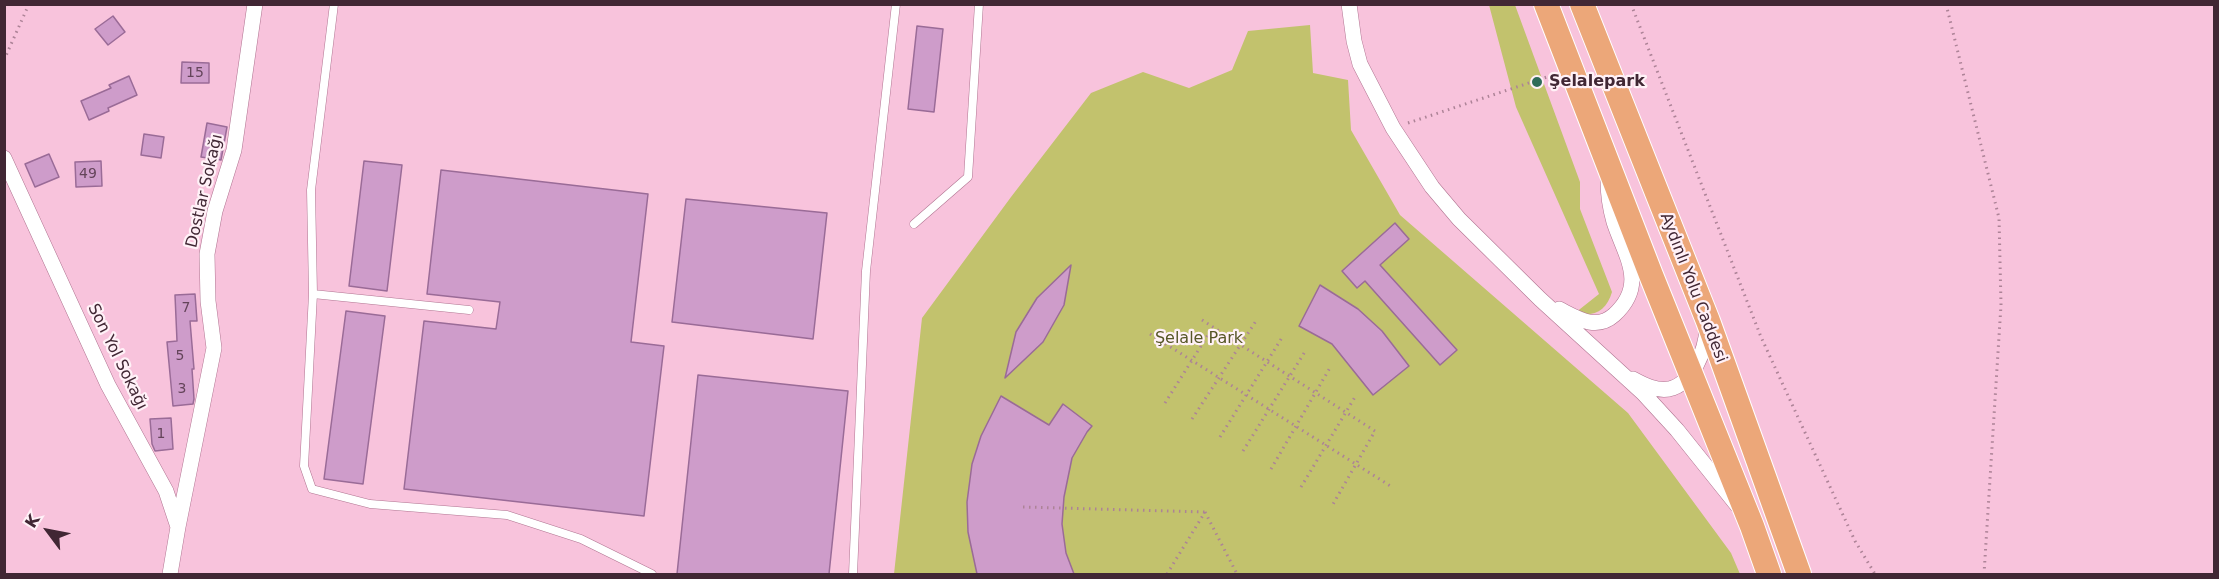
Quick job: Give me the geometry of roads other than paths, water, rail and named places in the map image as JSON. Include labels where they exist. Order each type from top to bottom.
[{"type":"main road","name":"Aydınlı Yolu Caddesi","points":[[1546,4],[1769,574]]},
{"type":"main road","name":"Aydınlı Yolu Caddesi","points":[[1582,4],[1708,321],[1799,574]]},
{"type":"street","name":"Dostlar Sokağı","points":[[178,527],[214,348],[208,301],[207,254],[215,211],[234,150],[255,4]]},
{"type":"street","name":"Aydınlı Yolu Caddesi","points":[[1349,4],[1360,64],[1392,128],[1432,187],[1458,219],[1540,299],[1614,365],[1677,430],[1752,526]]},
{"type":"street","name":"Son Yol Sokağı","points":[[4,158],[108,385],[166,491],[178,527],[170,574]]},
{"type":"street","name":"Aydınlı Yolu Caddesi","points":[[1540,299],[1572,316],[1593,323],[1601,322],[1615,314],[1629,293],[1633,272],[1611,210],[1608,162]]},
{"type":"street","points":[[1691,373],[1704,347],[1708,321]]},
{"type":"street","name":"Aydınlı Yolu Caddesi","points":[[1614,365],[1644,385],[1660,389],[1675,387],[1691,373]]},
{"type":"lane","points":[[334,4],[311,190],[313,294],[304,466],[312,489],[370,504],[507,515],[580,539],[652,574]]},
{"type":"lane","points":[[853,574],[866,271],[896,4]]},
{"type":"lane","points":[[914,224],[969,177],[979,4]]},
{"type":"lane","points":[[313,294],[469,310]]},
{"type":"place","name":"Şelalepark","points":[[1537,82]]},
{"type":"park label","name":"Şelale Park","points":[[1199,339]]}]
